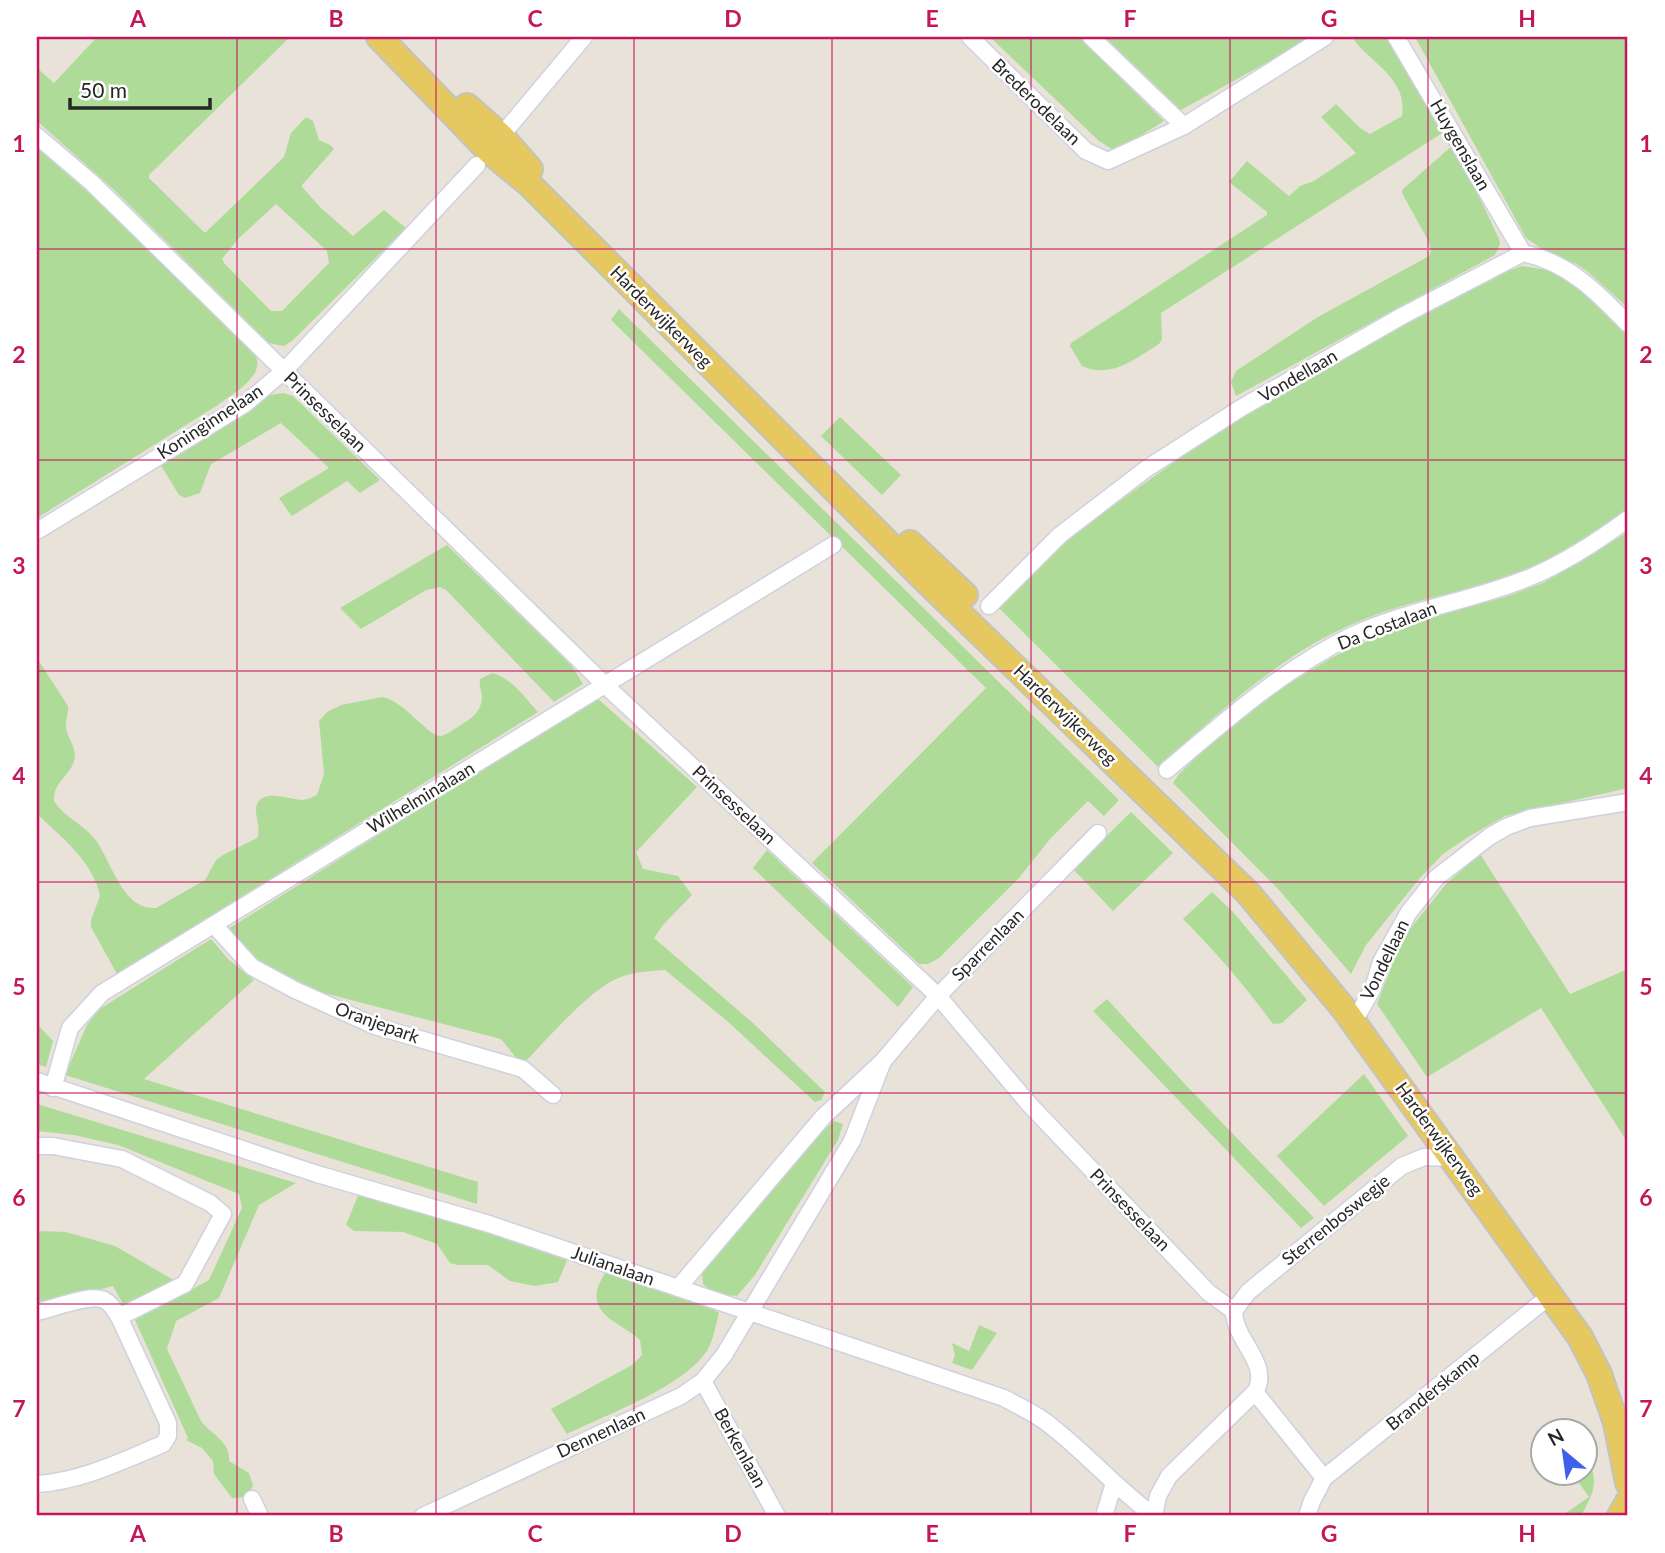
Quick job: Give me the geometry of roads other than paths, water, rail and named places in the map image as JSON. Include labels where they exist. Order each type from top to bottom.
[{"type":"main road","name":"Harderwijkerweg","points":[[379,37],[442,99],[489,151],[529,184],[907,563],[1248,893],[1344,1009],[1580,1337],[1599,1374],[1616,1423],[1628,1483]]},
{"type":"main road","name":"Harderwijkerweg","points":[[396,37],[450,90],[489,151],[537,177],[1258,885],[1360,1011],[1449,1130],[1588,1331],[1611,1369],[1628,1411]]},
{"type":"main road","points":[[1620,1516],[1628,1502]]},
{"type":"street","name":"Koninginnelaan","points":[[37,531],[245,404],[284,371],[489,151],[584,37]]},
{"type":"street","name":"Brederodelaan","points":[[970,37],[1086,151],[1108,161],[1184,126],[1325,37]]},
{"type":"street","points":[[1091,37],[1184,126]]},
{"type":"street","name":"Huygenslaan","points":[[1396,37],[1523,253]]},
{"type":"street","name":"Prinsesselaan","points":[[37,136],[91,182],[606,686],[938,996],[1029,1104],[1209,1293],[1234,1311]]},
{"type":"street","points":[[1523,253],[1541,257],[1565,268],[1588,284],[1628,324]]},
{"type":"street","name":"Vondellaan","points":[[989,606],[1060,535],[1146,469],[1275,388],[1402,316],[1523,253]]},
{"type":"street","name":"Da Costalaan","points":[[1167,770],[1255,696],[1298,665],[1352,636],[1409,614],[1532,576],[1582,552],[1628,519]]},
{"type":"street","name":"Wilhelminalaan","points":[[53,1088],[70,1028],[102,993],[833,545]]},
{"type":"street","name":"Vondellaan","points":[[1360,1011],[1373,988],[1381,962],[1409,912],[1436,877],[1506,827],[1530,818],[1628,802]]},
{"type":"street","name":"Sparrenlaan","points":[[678,1288],[823,1117],[883,1061],[938,996],[1098,833]]},
{"type":"street","name":"Oranjepark","points":[[214,925],[252,967],[295,990],[375,1026],[523,1069],[553,1095]]},
{"type":"street","name":"Sparrenlaan","points":[[748,1313],[852,1141],[883,1061]]},
{"type":"street","name":"Julianalaan","points":[[37,1082],[317,1174],[489,1224],[1004,1398],[1052,1426],[1154,1516]]},
{"type":"street","points":[[37,1146],[52,1146],[122,1159],[210,1203],[223,1214],[185,1284],[119,1317]]},
{"type":"street","name":"Sterrenboswegje","points":[[1234,1311],[1248,1292],[1402,1166],[1424,1157],[1453,1158]]},
{"type":"street","points":[[37,1312],[93,1298],[110,1304],[119,1317],[168,1423],[168,1436],[163,1444],[96,1472],[37,1485]]},
{"type":"street","name":"Branderskamp","points":[[1307,1516],[1324,1478],[1541,1303]]},
{"type":"street","points":[[1154,1516],[1162,1486],[1169,1476],[1260,1384],[1259,1368],[1238,1331],[1234,1311]]},
{"type":"street","name":"Dennenlaan","points":[[423,1516],[681,1396],[703,1381],[724,1355],[748,1313]]},
{"type":"street","name":"Berkenlaan","points":[[703,1381],[777,1516]]},
{"type":"street","points":[[1255,1392],[1324,1478]]},
{"type":"street","points":[[1104,1516],[1114,1483]]},
{"type":"street","points":[[252,1499],[260,1516]]}]
